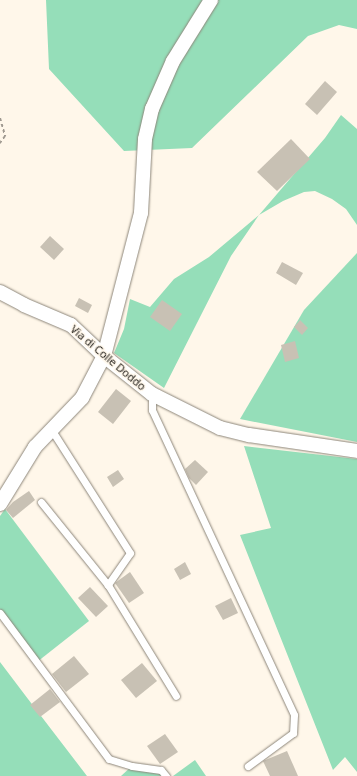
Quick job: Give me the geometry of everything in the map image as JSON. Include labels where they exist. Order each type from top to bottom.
[{"type":"street","points":[[0,504],[35,447],[82,398],[104,356],[141,213],[145,139],[152,109],[173,61],[211,0]]},
{"type":"street","name":"Via di Colle Doddo","points":[[0,292],[24,305],[72,325],[104,356],[152,394],[220,428],[249,435],[357,451]]},
{"type":"lane","points":[[152,394],[152,410],[294,715],[293,733],[248,766]]},
{"type":"lane","points":[[51,429],[130,553],[108,585]]},
{"type":"lane","points":[[41,502],[108,585],[176,696]]},
{"type":"lane","points":[[0,613],[109,759],[132,766],[161,770],[166,776]]},
{"type":"path","points":[[0,118],[6,136],[0,143]]},
{"type":"green space","points":[[46,0],[357,0],[357,29],[339,25],[308,36],[192,148],[124,151],[49,69]]},
{"type":"green space","points":[[341,115],[357,129],[357,225],[346,209],[332,199],[315,191],[304,192],[283,201],[259,215],[325,138]]},
{"type":"green space","points":[[259,215],[231,256],[164,388],[114,353],[124,329],[130,299],[150,307],[174,279],[209,257]]},
{"type":"green space","points":[[357,253],[357,442],[240,419],[304,310]]},
{"type":"green space","points":[[244,446],[357,459],[357,772],[345,757],[333,770],[240,535],[271,528]]},
{"type":"green space","points":[[5,509],[89,621],[37,662],[0,613],[0,516]]},
{"type":"green space","points":[[0,662],[28,699],[87,776],[0,776]]},
{"type":"green space","points":[[195,760],[206,776],[173,776]]},
{"type":"green space","points":[[132,766],[161,770],[166,776],[121,776]]},
{"type":"building","points":[[325,81],[337,92],[317,115],[305,104]]},
{"type":"building","points":[[291,139],[310,159],[277,191],[257,172]]},
{"type":"building","points":[[50,236],[64,249],[54,260],[40,247]]},
{"type":"building","points":[[282,262],[303,273],[296,285],[276,273]]},
{"type":"building","points":[[79,298],[92,305],[88,313],[75,306]]},
{"type":"building","points":[[162,300],[182,314],[170,331],[150,317]]},
{"type":"building","points":[[300,320],[308,328],[302,335],[294,327]]},
{"type":"building","points":[[295,341],[299,358],[285,362],[281,345]]},
{"type":"building","points":[[116,389],[131,401],[113,424],[98,412]]},
{"type":"building","points":[[195,460],[208,472],[196,485],[189,478],[185,469]]},
{"type":"building","points":[[118,470],[124,479],[113,487],[107,477]]},
{"type":"building","points":[[29,491],[35,500],[13,518],[6,510],[13,502]]},
{"type":"building","points":[[185,562],[191,574],[180,580],[174,569]]},
{"type":"building","points":[[130,572],[144,593],[129,603],[115,583]]},
{"type":"building","points":[[90,587],[108,606],[96,617],[78,598]]},
{"type":"building","points":[[231,598],[238,613],[223,620],[215,606]]},
{"type":"building","points":[[74,656],[89,674],[66,692],[52,674]]},
{"type":"building","points":[[142,663],[157,681],[136,698],[121,680]]},
{"type":"building","points":[[50,689],[60,702],[40,717],[30,705]]},
{"type":"building","points":[[165,734],[178,752],[160,764],[147,746]]},
{"type":"building","points":[[287,751],[298,776],[270,776],[263,761]]}]
